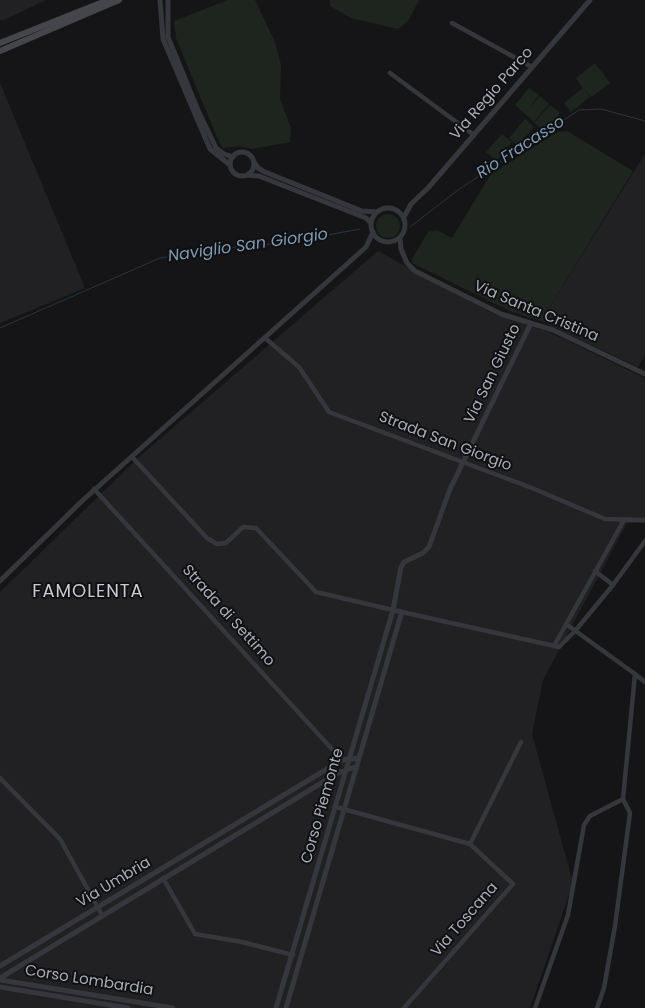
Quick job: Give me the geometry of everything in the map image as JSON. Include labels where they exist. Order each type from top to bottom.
[{"type":"main road","points":[[0,43],[108,0]]},
{"type":"main road","points":[[0,51],[119,0]]},
{"type":"street","points":[[160,0],[163,39],[210,149],[230,166],[235,174],[259,176],[366,218],[371,223]]},
{"type":"street","points":[[168,0],[168,36],[216,148],[224,154],[233,156],[244,152],[264,172],[362,211],[377,212],[387,208],[398,210],[404,217],[406,228],[400,238],[400,249]]},
{"type":"street","name":"Via Regio Parco","points":[[404,217],[412,204],[590,0]]},
{"type":"street","points":[[452,23],[532,67]]},
{"type":"street","points":[[390,73],[474,135]]},
{"type":"street","points":[[230,166],[233,156]]},
{"type":"street","points":[[247,175],[253,170],[254,162]]},
{"type":"street","name":"Via Regio Parco","points":[[398,210],[412,204]]},
{"type":"street","points":[[369,244],[372,232],[371,223],[377,212]]},
{"type":"street","points":[[372,232],[380,240],[388,242],[400,238]]},
{"type":"street","points":[[0,581],[94,489],[369,244],[380,240]]},
{"type":"street","name":"Via Santa Cristina","points":[[388,242],[400,249],[407,263],[416,271],[502,314],[553,330],[644,372]]},
{"type":"street","name":"Via San Giusto","points":[[393,610],[401,567],[404,562],[428,549],[450,489],[532,323]]},
{"type":"street","name":"Strada San Giorgio","points":[[265,338],[299,367],[329,412],[532,488],[605,519],[645,520]]},
{"type":"street","points":[[132,457],[207,538],[217,544],[226,543],[244,527],[256,528],[316,592],[554,646],[562,646],[613,585],[645,542]]},
{"type":"street","name":"Strada di Settimo","points":[[94,489],[342,760]]},
{"type":"street","points":[[554,646],[624,520]]},
{"type":"street","points":[[595,571],[613,585]]},
{"type":"street","name":"Corso Piemonte","points":[[276,1008],[293,956],[393,610]]},
{"type":"street","name":"Corso Piemonte","points":[[286,1008],[402,612]]},
{"type":"street","points":[[566,624],[645,682]]},
{"type":"street","points":[[379,657],[388,659]]},
{"type":"street","points":[[597,1008],[604,988],[613,935],[630,813],[623,799],[635,674]]},
{"type":"street","points":[[470,844],[521,742]]},
{"type":"street","name":"Via Umbria","points":[[0,966],[342,760],[359,758]]},
{"type":"street","name":"Via Umbria","points":[[0,979],[54,944],[299,796],[346,769],[357,766]]},
{"type":"street","points":[[0,778],[60,838],[102,915]]},
{"type":"street","points":[[294,790],[299,796]]},
{"type":"street","points":[[535,1008],[568,915],[584,825],[590,816],[623,799]]},
{"type":"street","name":"Via Toscana","points":[[336,807],[470,844],[513,884],[404,1008]]},
{"type":"street","points":[[233,827],[237,834]]},
{"type":"street","points":[[194,850],[198,858]]},
{"type":"street","name":"Via Umbria","points":[[163,878],[195,934],[242,942],[293,956]]},
{"type":"street","points":[[304,915],[314,917]]},
{"type":"street","points":[[48,937],[54,944]]},
{"type":"street","points":[[296,944],[305,946]]},
{"type":"street","name":"Corso Lombardia","points":[[0,979],[173,1008]]},
{"type":"street","name":"Corso Lombardia","points":[[0,987],[128,1008]]},
{"type":"street","points":[[41,994],[42,987]]},
{"type":"shaded area","points":[[0,0],[46,0],[4,20],[0,20]]},
{"type":"shaded area","points":[[228,0],[255,0],[275,42],[281,65],[280,99],[291,128],[290,142],[252,149],[240,146],[223,148],[216,135],[176,38],[174,21]]},
{"type":"shaded area","points":[[330,0],[419,0],[408,21],[398,29],[351,18],[330,6]]},
{"type":"shaded area","points":[[595,63],[610,83],[591,97],[576,78]]},
{"type":"shaded area","points":[[0,83],[85,288],[0,323]]},
{"type":"shaded area","points":[[529,88],[539,95],[528,109],[540,96],[549,104],[534,122],[515,105]]},
{"type":"shaded area","points":[[583,88],[590,97],[571,112],[564,103]]},
{"type":"shaded area","points":[[550,105],[560,113],[544,131],[534,123]]},
{"type":"shaded area","points":[[525,119],[534,127],[518,146],[509,138]]},
{"type":"shaded area","points":[[567,131],[633,171],[541,321],[512,312],[412,263],[412,259],[428,232],[437,230],[452,238],[491,174],[557,132]]},
{"type":"shaded area","points":[[502,134],[512,142],[496,161],[486,152]]},
{"type":"shaded area","points":[[645,154],[645,355],[638,367],[541,321]]},
{"type":"shaded area","points":[[388,214],[393,215],[399,221],[399,231],[393,237],[388,238],[383,237],[377,231],[376,226],[377,221],[383,215]]},
{"type":"shaded area","points":[[378,251],[493,314],[549,332],[645,378],[645,523],[627,523],[543,680],[532,734],[573,883],[530,1008],[0,1008],[0,592],[139,457]]},
{"type":"waterway","name":"Rio Fracasso","points":[[410,227],[458,190],[579,110],[601,109],[645,121]]},
{"type":"waterway","name":"Naviglio San Giorgio","points":[[0,328],[160,258],[243,246],[285,243],[360,229]]},
{"type":"district","name":"FAMOLENTA","points":[[88,592]]}]
